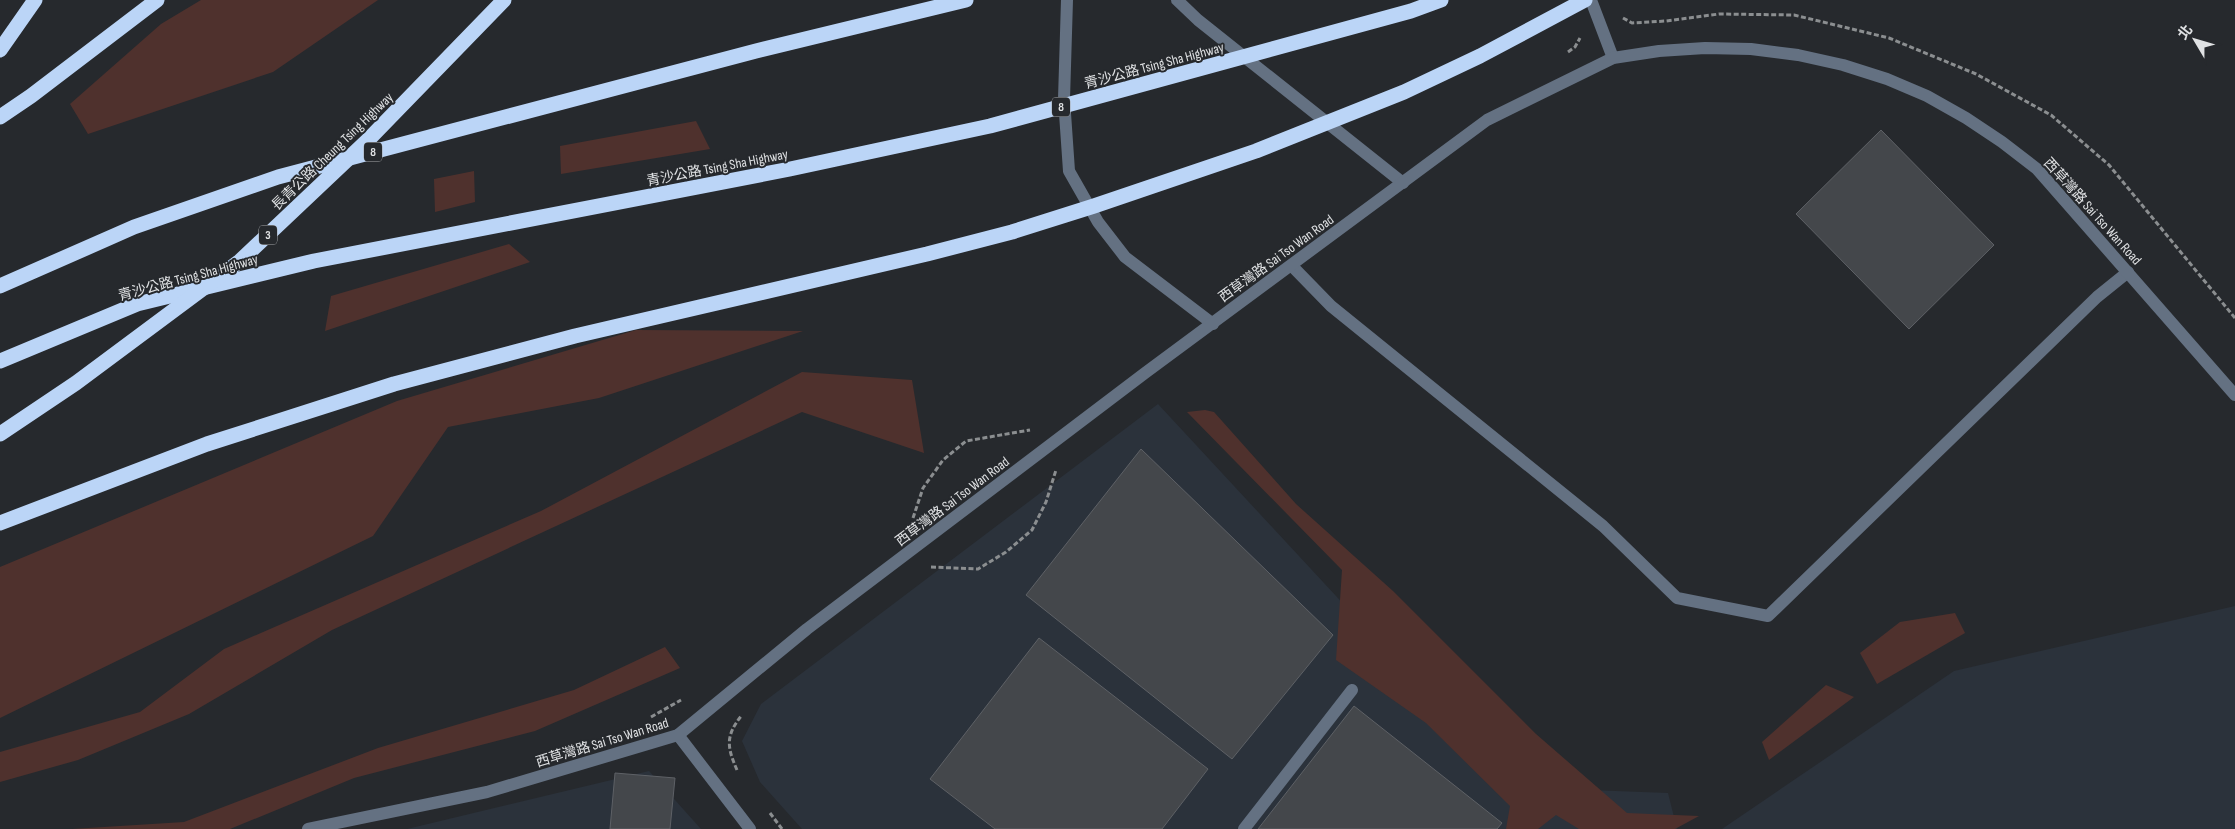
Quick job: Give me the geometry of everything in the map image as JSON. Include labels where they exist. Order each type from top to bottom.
[{"type":"highway","points":[[0,50],[34,0]]},
{"type":"highway","points":[[0,117],[32,96],[157,0]]},
{"type":"highway","name":"長青公路 Cheung Tsing Highway","points":[[0,434],[76,383],[240,260],[368,140],[504,0]]},
{"type":"highway","name":"8","points":[[0,286],[134,227],[278,177],[756,51],[966,0]]},
{"type":"highway","name":"青沙公路 Tsing Sha Highway","points":[[0,361],[146,302],[314,261],[706,185],[990,126],[1196,71],[1411,11],[1442,0]]},
{"type":"highway","points":[[0,523],[207,444],[394,384],[575,336],[918,257],[1012,232],[1094,206],[1256,151],[1404,92],[1480,56],[1585,0]]},
{"type":"street","points":[[1067,0],[1064,99],[1069,171],[1098,222],[1125,257],[1213,324]]},
{"type":"street","points":[[1177,0],[1198,20],[1403,183]]},
{"type":"street","points":[[1591,0],[1613,58]]},
{"type":"street","name":"西草灣路 Sai Tso Wan Road","points":[[308,829],[487,792],[678,736],[807,629],[1487,120],[1613,58],[1659,51],[1705,48],[1751,49],[1798,55],[1834,63],[1895,82],[1927,96],[1966,118],[2002,142],[2037,169],[2235,395]]},
{"type":"street","points":[[1292,266],[1330,306],[1603,526],[1677,598],[1768,616],[2090,304],[2128,272]]},
{"type":"street","points":[[1244,829],[1352,690]]},
{"type":"street","points":[[678,736],[750,829]]},
{"type":"path","points":[[1562,57],[1575,47],[1582,35],[1621,17],[1632,23],[1666,21],[1719,14],[1794,15],[1889,38],[1976,74],[2051,115],[2109,165],[2235,318]]},
{"type":"path","points":[[909,522],[915,515],[923,488],[943,460],[966,441],[1035,429]]},
{"type":"path","points":[[926,569],[934,565],[978,568],[1006,552],[1032,530],[1046,502],[1058,465]]},
{"type":"path","points":[[647,719],[686,698]]},
{"type":"path","points":[[742,778],[728,749],[734,725],[745,711]]},
{"type":"path","points":[[765,807],[782,829]]},
{"type":"shaded area","points":[[201,0],[378,0],[273,72],[88,134],[70,104],[161,24]]},
{"type":"shaded area","points":[[696,121],[710,149],[561,174],[560,146]]},
{"type":"shaded area","points":[[474,171],[475,202],[435,212],[434,179]]},
{"type":"shaded area","points":[[509,244],[530,262],[325,331],[331,296]]},
{"type":"shaded area","points":[[636,330],[803,331],[599,398],[448,427],[373,536],[0,718],[0,567],[397,401]]},
{"type":"shaded area","points":[[802,372],[912,380],[924,453],[802,412],[332,630],[189,714],[78,760],[0,782],[0,752],[140,712],[224,649],[541,511]]},
{"type":"shaded area","points":[[1158,404],[1513,787],[1668,793],[1677,829],[802,829],[760,782],[742,741],[761,704]]},
{"type":"shaded area","points":[[1205,410],[1214,412],[1296,504],[1393,591],[1536,734],[1627,813],[1699,816],[1675,829],[1579,829],[1556,815],[1538,829],[1506,829],[1510,806],[1426,723],[1336,660],[1342,570],[1187,412]]},
{"type":"shaded area","points":[[2235,606],[2235,829],[1722,829],[1954,671]]},
{"type":"shaded area","points":[[1955,613],[1965,633],[1877,684],[1860,653],[1900,622]]},
{"type":"shaded area","points":[[665,647],[680,668],[535,731],[354,778],[230,829],[72,829],[184,822],[378,748],[574,690]]},
{"type":"shaded area","points":[[1826,685],[1854,697],[1769,760],[1762,742]]},
{"type":"shaded area","points":[[649,771],[701,829],[407,829]]},
{"type":"building","points":[[1881,130],[1994,245],[1909,329],[1796,214]]},
{"type":"building","points":[[1141,449],[1333,635],[1232,759],[1026,595]]},
{"type":"building","points":[[1039,638],[1208,769],[1162,829],[995,829],[930,779]]},
{"type":"building","points":[[1354,706],[1502,823],[1497,829],[1258,829]]},
{"type":"building","points":[[615,773],[675,778],[670,829],[610,829]]}]
